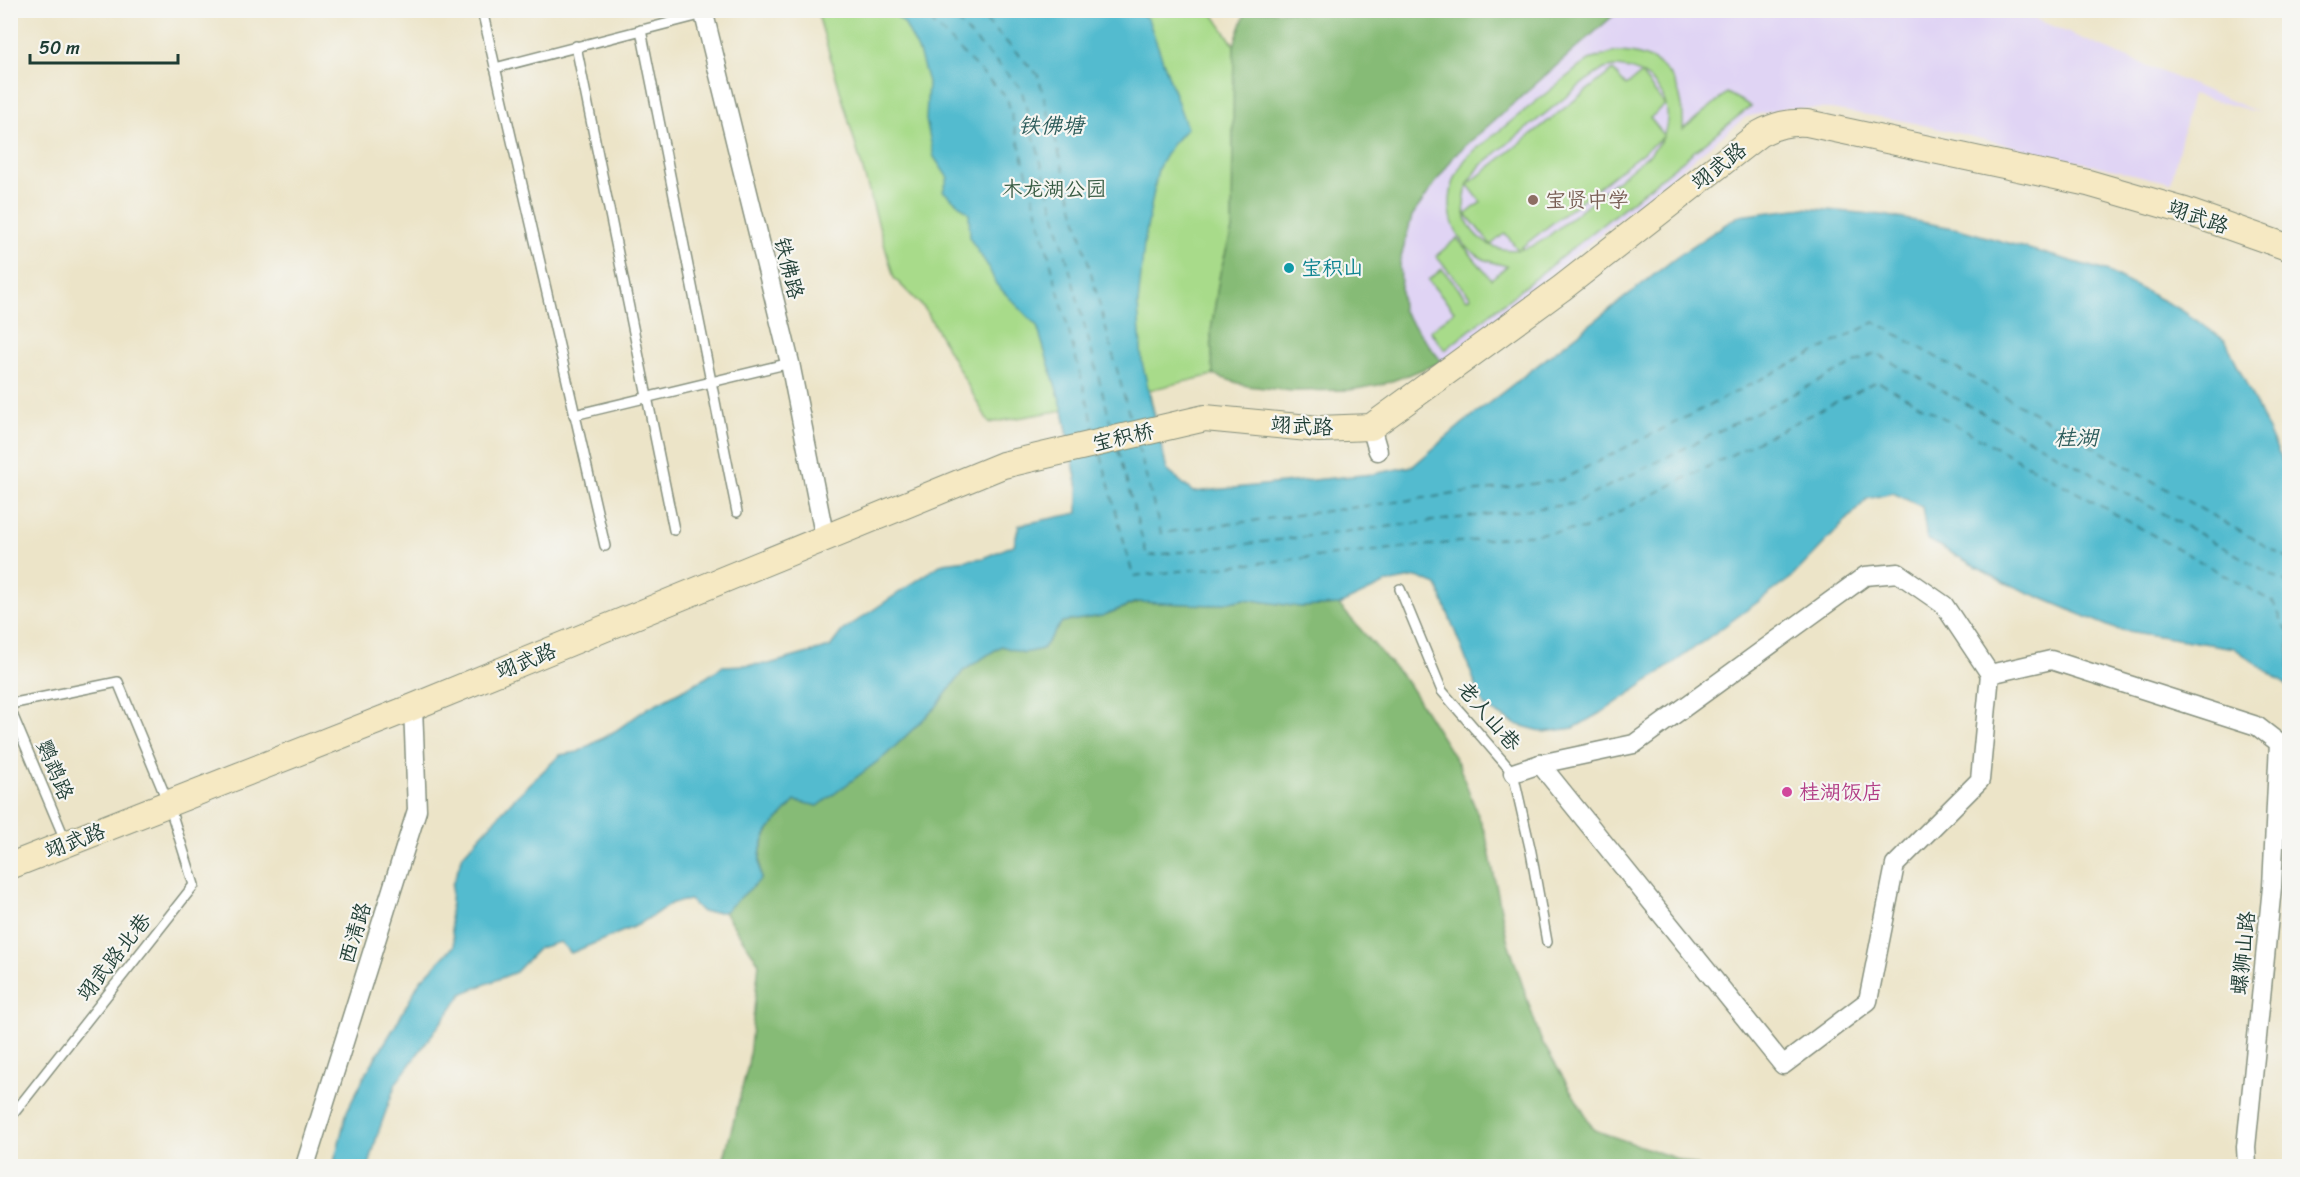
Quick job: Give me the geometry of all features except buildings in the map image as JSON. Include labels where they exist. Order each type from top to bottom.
[{"type":"main road","name":"翊武路","points":[[1205,418],[1319,429],[1371,427],[1562,288],[1760,134],[1773,126],[1790,122],[1807,123],[2088,183],[2185,212],[2289,248]]},
{"type":"main road","name":"宝积桥","points":[[1041,456],[1205,418]]},
{"type":"main road","name":"翊武路","points":[[10,866],[169,806],[413,708],[1003,465],[1041,456]]},
{"type":"street","name":"铁佛路","points":[[703,12],[790,363],[825,539]]},
{"type":"street","points":[[1371,427],[1378,451]]},
{"type":"street","points":[[1513,773],[1540,764],[1634,744],[1865,576],[1898,573],[1944,605],[1990,674],[1980,780],[1895,866],[1868,1001],[1783,1065],[1540,764]]},
{"type":"street","points":[[1990,674],[2051,660],[2257,726],[2284,739]]},
{"type":"street","name":"西清路","points":[[304,1167],[417,810],[413,708]]},
{"type":"street","name":"螺狮山路","points":[[2247,1167],[2246,1147],[2284,739]]},
{"type":"lane","points":[[482,10],[605,546]]},
{"type":"lane","points":[[495,68],[703,12]]},
{"type":"lane","points":[[641,30],[737,512]]},
{"type":"lane","points":[[576,46],[674,530]]},
{"type":"lane","points":[[574,415],[790,363]]},
{"type":"lane","name":"老人山巷","points":[[1400,589],[1442,691],[1513,773],[1531,852],[1547,942]]},
{"type":"lane","points":[[10,704],[118,682],[169,806]]},
{"type":"lane","name":"鹦鹉路","points":[[10,709],[67,844]]},
{"type":"lane","name":"翊武路北巷","points":[[10,1118],[194,885],[169,806]]},
{"type":"shaded area","name":"宝贤中学","points":[[1615,11],[2016,11],[2260,113],[2192,94],[2171,183],[1905,121],[1831,109],[1787,108],[1746,117],[1442,362],[1402,310],[1400,261],[1412,216],[1455,155],[1614,15]]},
{"type":"green space","name":"木龙湖公园","points":[[817,11],[1211,11],[1234,45],[1232,230],[1220,273],[1211,331],[1213,375],[1149,390],[1167,471],[1078,488],[1063,410],[989,423],[925,309],[894,278]]},
{"type":"green space","points":[[1246,11],[1615,11],[1614,15],[1455,155],[1412,216],[1400,261],[1402,310],[1442,362],[1384,384],[1350,390],[1292,391],[1247,386],[1213,375],[1211,331],[1220,273],[1232,230],[1234,45]]},
{"type":"green space","points":[[1615,52],[1647,57],[1659,64],[1675,84],[1680,97],[1683,129],[1727,93],[1751,106],[1445,350],[1430,331],[1454,311],[1428,280],[1442,269],[1467,299],[1471,297],[1436,256],[1457,238],[1491,279],[1507,266],[1480,257],[1458,236],[1450,209],[1454,181],[1460,167],[1469,155],[1589,60]],"holes":[[[1614,67],[1628,69],[1640,73],[1650,79],[1658,88],[1667,109],[1664,135],[1650,118],[1665,105],[1641,74],[1626,86],[1613,70],[1467,185],[1480,166],[1587,80],[1604,69]],[[1664,136],[1651,153],[1546,238],[1530,247],[1520,249]],[[1468,185],[1481,202],[1466,214],[1491,245],[1484,242],[1466,219],[1464,203]],[[1505,233],[1517,249],[1498,248],[1491,245]]]},
{"type":"green space","points":[[1245,599],[1300,607],[1339,605],[1407,682],[1458,763],[1486,836],[1507,939],[1541,1040],[1594,1130],[1698,1166],[722,1166],[748,1065],[759,963],[724,912],[761,879],[761,853],[771,827],[795,801],[818,806],[886,755],[936,707],[963,671],[1001,646],[1024,653],[1042,649],[1062,622],[1102,616],[1139,602],[1214,605]]},
{"type":"water","name":"桂湖","points":[[1135,10],[1148,19],[1187,128],[1171,146],[1158,169],[1144,244],[1138,304],[1142,362],[1167,470],[1193,492],[1373,474],[1413,466],[1462,424],[1682,253],[1738,216],[1804,208],[1883,215],[1959,229],[2106,271],[2181,310],[2226,341],[2289,475],[2289,687],[2234,648],[2115,629],[2001,581],[1927,539],[1922,507],[1893,493],[1867,499],[1791,578],[1661,672],[1607,709],[1574,728],[1544,732],[1515,724],[1484,706],[1437,585],[1417,577],[1386,583],[1339,605],[1300,607],[1245,599],[1214,605],[1136,602],[1102,616],[1062,622],[1042,649],[1024,653],[1001,646],[963,671],[936,707],[886,755],[818,806],[795,801],[771,827],[762,844],[761,879],[724,912],[702,912],[690,900],[672,903],[638,925],[571,953],[560,942],[539,948],[516,972],[463,993],[396,1083],[369,1166],[333,1166],[347,1111],[366,1073],[420,981],[454,946],[450,917],[452,885],[463,855],[513,800],[560,755],[578,752],[615,731],[648,708],[723,666],[769,664],[830,647],[842,631],[943,563],[983,558],[1014,545],[1019,525],[1078,513],[1078,488],[1063,410],[1037,326],[996,284],[988,266],[970,239],[969,213],[943,191],[948,178],[934,157],[926,120],[928,82],[919,52],[904,23],[890,11]]},
{"type":"ferry route","points":[[920,10],[1007,98],[1095,430]]},
{"type":"ferry route","points":[[947,10],[1021,88],[1112,428]]},
{"type":"ferry route","points":[[976,10],[1038,75],[1131,422]]},
{"type":"ferry route","points":[[1138,446],[1161,533],[1561,480],[1875,322],[2290,560]]},
{"type":"ferry route","points":[[1118,450],[1147,556],[1573,504],[1875,353],[2287,583],[2290,588]]},
{"type":"ferry route","points":[[1101,455],[1133,576],[1585,529],[1877,381],[2273,602],[2290,637]]},
{"type":"place","name":"宝贤中学","points":[[1533,200]]},
{"type":"place","name":"宝积山","points":[[1289,268]]},
{"type":"place","name":"桂湖饭店","points":[[1787,792]]},
{"type":"water label","name":"铁佛塘","points":[[1051,125]]}]
